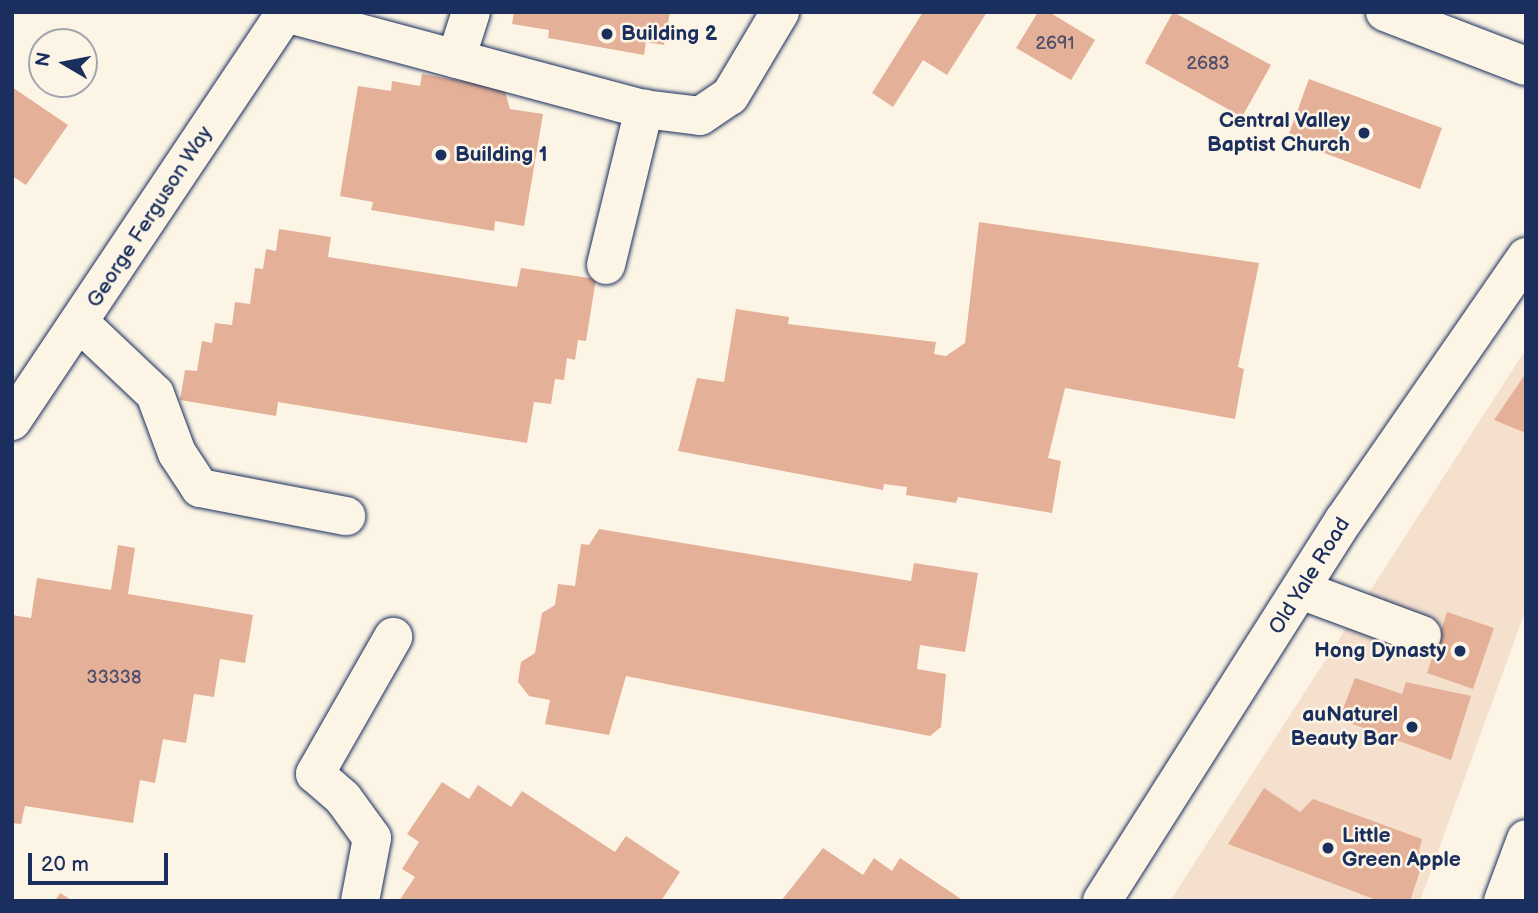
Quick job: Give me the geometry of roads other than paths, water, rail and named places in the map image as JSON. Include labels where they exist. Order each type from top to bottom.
[{"type":"street","points":[[456,59],[471,12]]},
{"type":"street","points":[[286,13],[644,109],[700,116],[730,96],[780,12]]},
{"type":"street","points":[[1385,12],[1526,66]]},
{"type":"street","name":"George Ferguson Way","points":[[12,421],[286,13]]},
{"type":"street","points":[[606,265],[644,109]]},
{"type":"street","name":"Old Yale Road","points":[[1102,901],[1301,590],[1526,257]]},
{"type":"street","points":[[80,323],[155,394],[177,453],[200,488],[346,516]]},
{"type":"street","points":[[1301,590],[1422,635]]},
{"type":"street","points":[[360,901],[372,838],[343,798],[315,774],[393,637]]},
{"type":"street","points":[[1503,901],[1526,839]]},
{"type":"place","name":"Building 2","points":[[607,34]]},
{"type":"place","name":"Central Valley Baptist Church","points":[[1364,133]]},
{"type":"place","name":"Building 1","points":[[441,155]]},
{"type":"place","name":"Hong Dynasty","points":[[1460,651]]},
{"type":"place","name":"auNaturel Beauty Bar","points":[[1412,727]]},
{"type":"place","name":"Little Green Apple","points":[[1328,848]]}]
